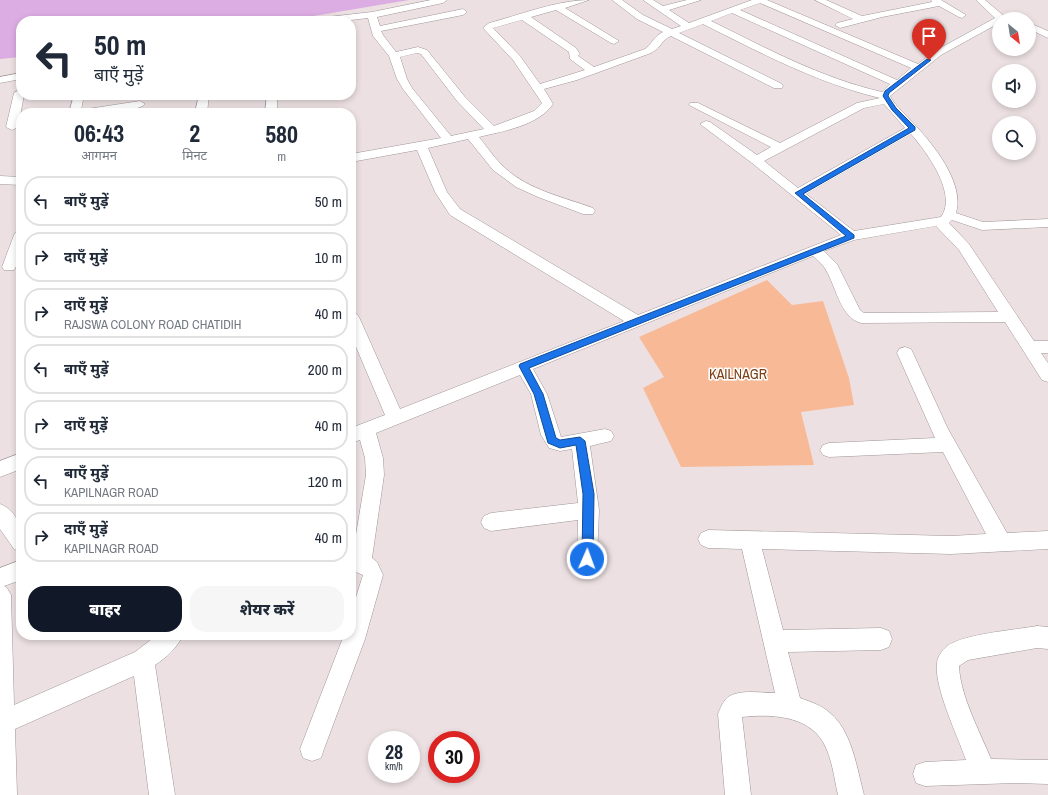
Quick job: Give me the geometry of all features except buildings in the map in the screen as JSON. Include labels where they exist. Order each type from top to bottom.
[{"type":"street","points":[[356,17],[372,15],[443,0]]},
{"type":"street","points":[[356,157],[421,146],[491,130],[525,120],[546,108],[548,104],[546,100],[517,58],[488,28],[523,16],[585,0]]},
{"type":"street","points":[[616,0],[640,17],[778,86]]},
{"type":"street","points":[[647,0],[689,27]]},
{"type":"street","points":[[662,9],[697,0]]},
{"type":"street","points":[[537,88],[653,48],[658,44],[659,38],[760,0],[919,68]]},
{"type":"street","points":[[819,0],[861,19]]},
{"type":"street","points":[[980,0],[996,12]]},
{"type":"street","points":[[840,25],[938,2],[962,15]]},
{"type":"street","points":[[557,7],[614,41]]},
{"type":"street","points":[[732,10],[898,84]]},
{"type":"street","points":[[376,29],[463,12]]},
{"type":"street","points":[[372,15],[378,36],[394,55],[402,79],[408,89],[448,140]]},
{"type":"street","points":[[523,16],[573,50],[575,52],[573,57],[592,70]]},
{"type":"street","points":[[1036,21],[1042,20]]},
{"type":"street","points":[[704,21],[802,68],[862,91],[886,98],[912,129],[944,173],[952,201],[945,219]]},
{"type":"street","points":[[886,98],[887,92],[938,53],[992,23]]},
{"type":"street","points":[[1036,29],[1048,35]]},
{"type":"street","points":[[394,55],[418,50],[424,52],[461,99],[491,130]]},
{"type":"street","points":[[0,80],[16,77]]},
{"type":"street","points":[[756,160],[861,105],[886,98]]},
{"type":"street","points":[[115,108],[140,104]]},
{"type":"street","points":[[694,105],[780,148]]},
{"type":"street","points":[[706,124],[756,160],[798,193],[844,239]]},
{"type":"street","points":[[0,130],[16,126]]},
{"type":"street","points":[[798,193],[912,129]]},
{"type":"street","points":[[471,135],[500,170],[515,181],[535,192],[588,211]]},
{"type":"street","points":[[421,146],[441,192],[456,212],[636,321]]},
{"type":"street","points":[[0,180],[16,181]]},
{"type":"street","points":[[945,219],[1048,376]]},
{"type":"street","points":[[356,632],[373,575],[372,570],[356,562],[375,475],[374,458],[358,433],[844,239],[945,219],[982,226],[1048,223]]},
{"type":"street","points":[[815,250],[830,264],[854,313],[861,318],[1009,317]]},
{"type":"street","points":[[9,267],[16,252]]},
{"type":"street","points":[[356,328],[395,418]]},
{"type":"street","points":[[1028,347],[1048,347]]},
{"type":"street","points":[[905,353],[948,444],[1001,542]]},
{"type":"street","points":[[524,366],[539,394],[552,440],[560,444],[605,436]]},
{"type":"street","points":[[580,441],[589,510],[587,559]]},
{"type":"street","points":[[829,450],[948,444]]},
{"type":"street","points":[[0,469],[16,464]]},
{"type":"street","points":[[491,522],[589,510]]},
{"type":"street","points":[[0,513],[16,536]]},
{"type":"street","points":[[708,539],[846,541],[919,545],[1048,540]]},
{"type":"street","points":[[750,540],[790,706]]},
{"type":"street","points":[[0,578],[16,572]]},
{"type":"street","points":[[0,594],[1,722],[4,795]]},
{"type":"street","points":[[983,772],[954,696],[948,675],[948,663],[954,655],[967,649],[1037,637],[1048,638]]},
{"type":"street","points":[[774,641],[881,639]]},
{"type":"street","points":[[1,722],[143,660],[160,648],[167,640]]},
{"type":"street","points":[[312,749],[354,640]]},
{"type":"street","points":[[143,660],[162,795]]},
{"type":"street","points":[[738,795],[730,714],[735,706],[744,704],[790,706],[814,715],[827,725],[836,741],[851,795]]},
{"type":"street","points":[[925,774],[1048,772]]},
{"type":"green space","name":"KAILNAGR","points":[[767,280],[792,305],[823,301],[849,378],[854,405],[801,412],[814,465],[681,467],[643,388],[664,377],[639,337]]},
{"type":"shaded area","points":[[0,0],[409,0],[314,16],[16,16],[16,57],[0,59]]},
{"type":"route","points":[[587,559],[589,510],[580,441],[560,444],[555,443],[552,440],[539,394],[524,366],[851,236],[798,193],[912,129],[894,109],[885,96],[887,92],[929,60]]}]
